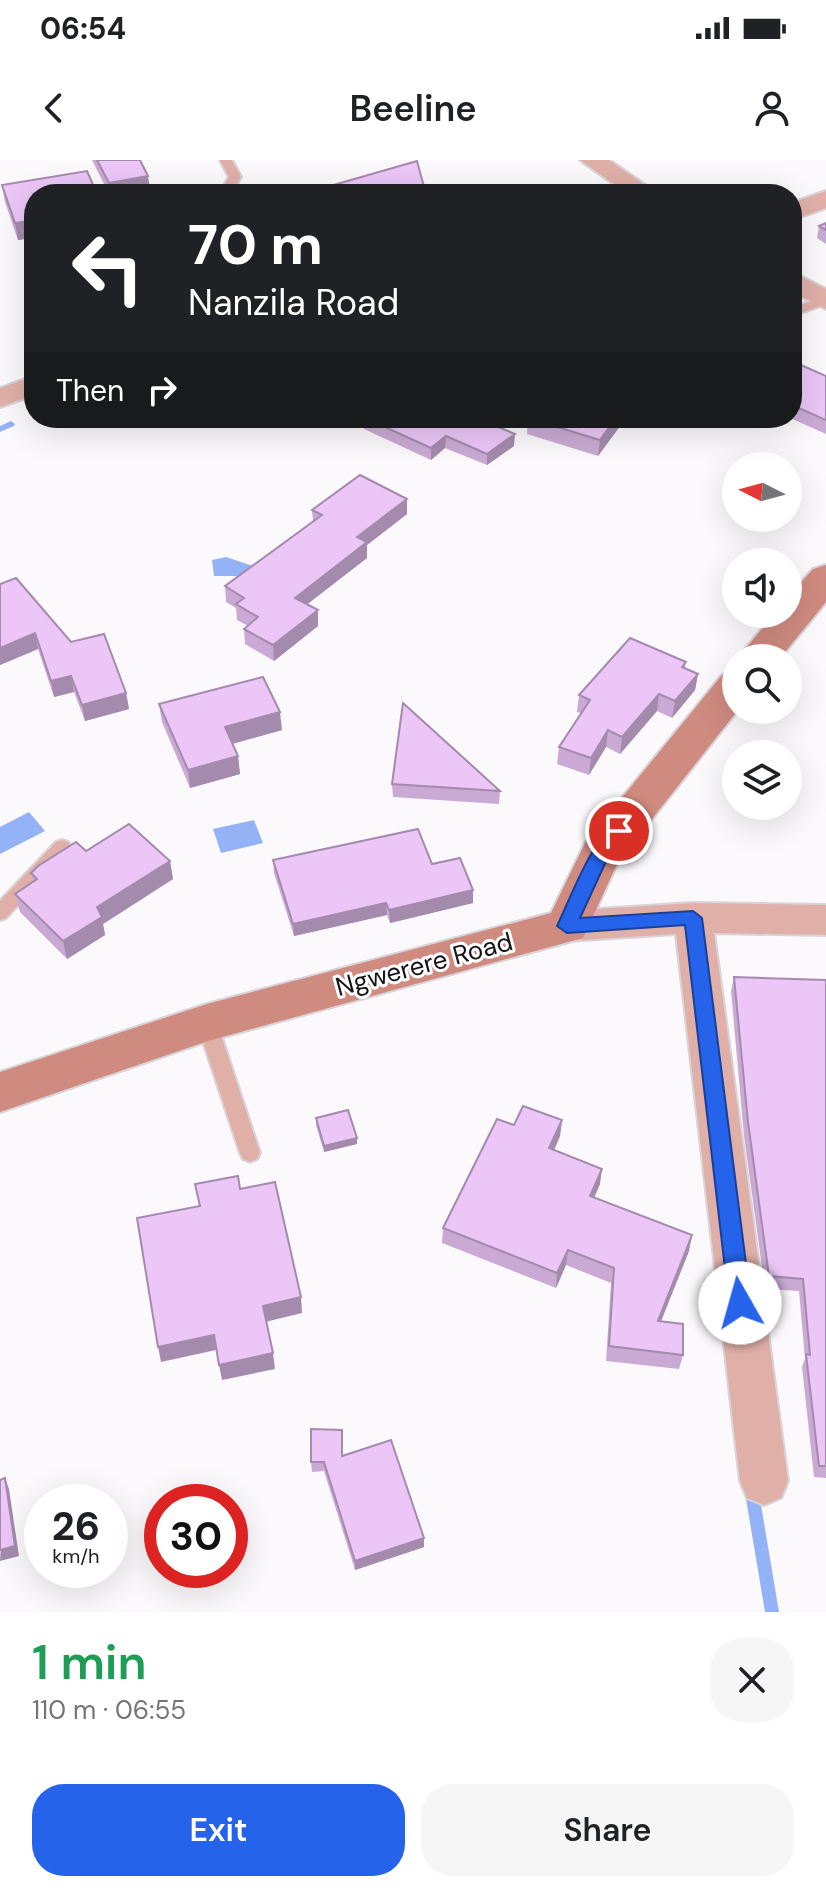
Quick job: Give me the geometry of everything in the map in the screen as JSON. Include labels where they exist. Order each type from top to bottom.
[{"type":"street","points":[[592,160],[630,184]]},
{"type":"street","points":[[802,208],[826,199]]},
{"type":"street","points":[[802,286],[826,300]]},
{"type":"street","points":[[0,398],[24,389]]},
{"type":"street","points":[[770,644],[826,577]]},
{"type":"street","points":[[722,702],[600,854],[567,926],[693,918],[826,920]]},
{"type":"street","points":[[693,918],[764,1481]]},
{"type":"street","name":"Ngwerere Road","points":[[0,1092],[207,1023],[567,926]]},
{"type":"lane","points":[[226,160],[235,177],[231,184]]},
{"type":"lane","points":[[802,308],[826,300]]},
{"type":"lane","points":[[0,913],[62,847]]},
{"type":"lane","points":[[207,1023],[250,1153]]},
{"type":"water","points":[[226,557],[253,566],[256,590],[236,576],[214,576],[212,560]]},
{"type":"water","points":[[29,812],[45,831],[0,854],[0,827]]},
{"type":"water","points":[[254,820],[263,843],[221,853],[213,829]]},
{"type":"building","points":[[97,160],[140,160],[148,176],[109,183]]},
{"type":"building","points":[[417,161],[423,184],[337,184]]},
{"type":"building","points":[[87,171],[93,184],[24,184],[24,222],[15,223],[2,185]]},
{"type":"building","points":[[802,365],[826,376],[826,420],[802,409]]},
{"type":"building","points":[[387,428],[501,428],[515,434],[487,454],[446,436],[431,448]]},
{"type":"building","points":[[561,428],[609,428],[600,440]]},
{"type":"building","points":[[360,475],[407,499],[357,537],[367,542],[295,598],[318,610],[273,645],[244,629],[258,617],[236,604],[244,598],[225,586],[322,515],[312,510]]},
{"type":"building","points":[[16,578],[71,642],[104,634],[126,693],[82,705],[71,676],[51,681],[35,633],[0,648],[0,584]]},
{"type":"building","points":[[630,638],[686,662],[682,667],[698,674],[675,701],[659,694],[622,737],[608,730],[591,758],[559,747],[590,700],[579,695]]},
{"type":"building","points":[[263,677],[280,712],[225,727],[238,756],[188,770],[159,704]]},
{"type":"building","points":[[403,703],[500,791],[392,784]]},
{"type":"building","points":[[129,824],[170,861],[97,907],[102,917],[63,941],[15,894],[37,879],[31,873],[38,866],[76,842],[86,851]]},
{"type":"building","points":[[418,829],[432,864],[460,858],[473,890],[389,910],[386,903],[293,924],[273,860]]},
{"type":"building","points":[[734,977],[826,980],[826,1466],[819,1466],[806,1354],[810,1355],[803,1279],[769,1276],[748,1122]]},
{"type":"building","points":[[523,1106],[562,1120],[549,1148],[602,1169],[590,1196],[692,1235],[658,1321],[683,1324],[683,1355],[609,1346],[614,1268],[568,1250],[557,1273],[443,1228],[497,1119],[514,1125]]},
{"type":"building","points":[[348,1110],[357,1138],[324,1146],[316,1118]]},
{"type":"building","points":[[238,1176],[240,1189],[275,1182],[301,1297],[263,1306],[273,1353],[219,1365],[214,1335],[158,1347],[137,1218],[200,1206],[195,1184]]},
{"type":"building","points":[[311,1429],[342,1430],[342,1456],[391,1440],[424,1538],[355,1561],[324,1462],[311,1462]]},
{"type":"building","points":[[5,1478],[15,1546],[0,1550],[0,1480]]},
{"type":"waterway","points":[[0,429],[11,424]]},
{"type":"waterway","points":[[751,1487],[772,1612]]},
{"type":"route","points":[[619,831],[600,854],[567,926],[693,918],[740,1303]]}]
